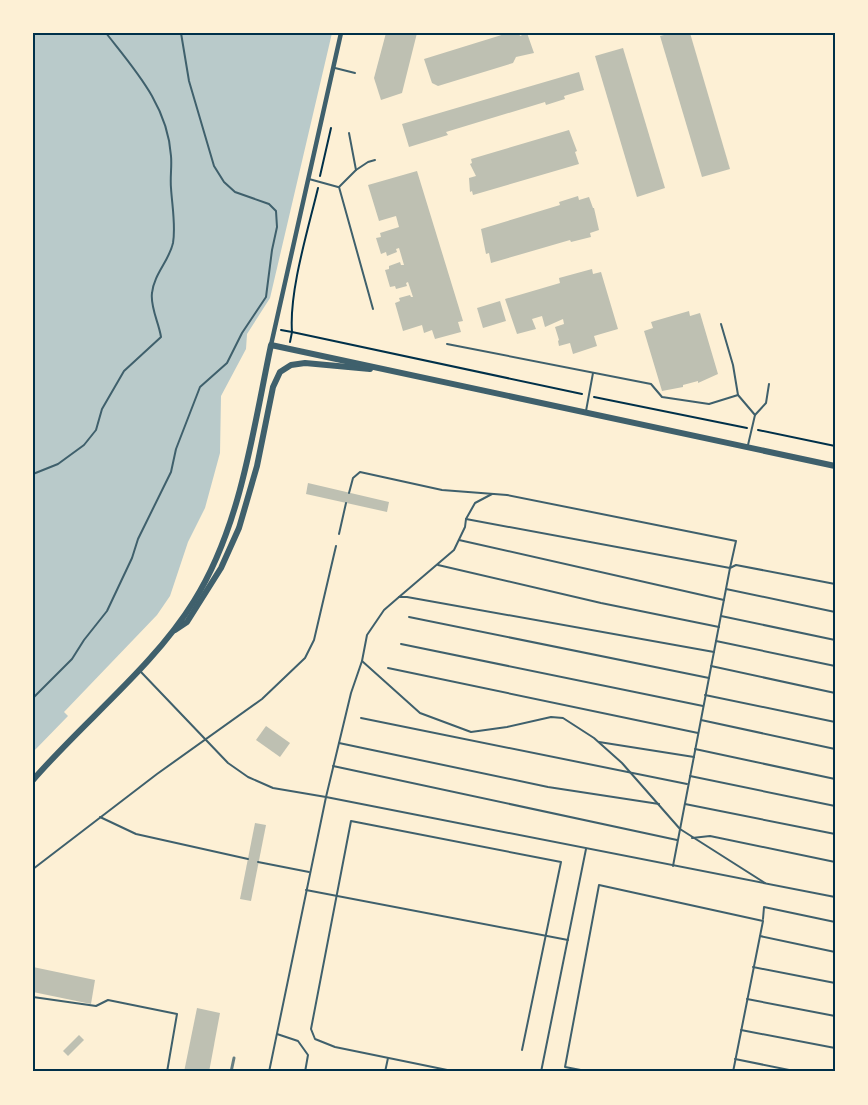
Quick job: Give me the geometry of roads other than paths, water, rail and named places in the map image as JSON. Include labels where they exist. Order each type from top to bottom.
[{"type":"street","points":[[33,780],[171,633],[194,602],[230,526],[341,33]]},
{"type":"street","points":[[271,345],[835,466]]},
{"type":"street","points":[[171,633],[187,622],[221,568],[239,528],[257,466],[273,387],[280,372],[291,365],[305,363],[386,370]]},
{"type":"lane","points":[[33,474],[58,464],[84,445],[96,430],[102,409],[124,371],[161,338],[152,292],[158,273],[169,256],[173,240],[171,155],[160,108],[149,88],[106,33]]},
{"type":"lane","points":[[33,698],[54,680],[72,659],[107,611],[138,538],[171,472],[176,449],[200,387],[227,363],[242,333],[266,297],[272,250],[278,227],[276,211],[269,204],[235,192],[224,182],[214,166],[189,81],[181,33]]},
{"type":"lane","points":[[334,67],[355,73]]},
{"type":"lane","points":[[349,133],[356,170]]},
{"type":"lane","points":[[339,187],[356,170],[375,160]]},
{"type":"lane","points":[[309,179],[339,187]]},
{"type":"lane","points":[[339,187],[373,309]]},
{"type":"lane","points":[[721,324],[733,365],[738,395],[755,415]]},
{"type":"lane","points":[[447,345],[651,384],[662,397],[709,404],[738,395]]},
{"type":"lane","points":[[586,413],[593,373]]},
{"type":"lane","points":[[747,448],[755,415],[766,403],[769,384]]},
{"type":"lane","points":[[349,493],[353,478],[360,472],[442,490],[494,494],[565,506],[736,541],[673,866]]},
{"type":"lane","points":[[269,1072],[309,872],[333,766],[362,661],[366,635],[384,610],[454,550],[475,503],[494,494]]},
{"type":"lane","points":[[339,534],[346,503]]},
{"type":"lane","points":[[466,519],[730,568],[736,565],[835,584]]},
{"type":"lane","points":[[459,540],[724,600]]},
{"type":"lane","points":[[33,869],[157,774],[262,699],[305,658],[314,640],[336,546]]},
{"type":"lane","points":[[438,565],[601,603],[719,627]]},
{"type":"lane","points":[[726,589],[835,612]]},
{"type":"lane","points":[[399,597],[714,652]]},
{"type":"lane","points":[[721,616],[835,639]]},
{"type":"lane","points":[[409,617],[709,678]]},
{"type":"lane","points":[[716,642],[835,666]]},
{"type":"lane","points":[[401,644],[704,706]]},
{"type":"lane","points":[[362,661],[420,713],[471,732],[551,717],[563,718],[598,742],[632,774],[680,829],[767,884]]},
{"type":"lane","points":[[711,666],[835,693]]},
{"type":"lane","points":[[388,668],[698,733]]},
{"type":"lane","points":[[138,669],[228,763],[248,777],[273,788],[835,897]]},
{"type":"lane","points":[[705,695],[835,722]]},
{"type":"lane","points":[[361,718],[688,784]]},
{"type":"lane","points":[[701,720],[835,749]]},
{"type":"lane","points":[[598,742],[694,757]]},
{"type":"lane","points":[[339,743],[548,787],[659,804]]},
{"type":"lane","points":[[695,749],[835,779]]},
{"type":"lane","points":[[333,766],[678,840]]},
{"type":"lane","points":[[690,776],[835,806]]},
{"type":"lane","points":[[685,804],[835,834]]},
{"type":"lane","points":[[100,817],[136,834],[248,860]]},
{"type":"lane","points":[[457,1072],[335,1047],[315,1039],[311,1029],[351,821],[561,862],[522,1050]]},
{"type":"lane","points":[[692,838],[710,836],[835,862]]},
{"type":"lane","points":[[541,1072],[586,849]]},
{"type":"lane","points":[[258,862],[309,872]]},
{"type":"lane","points":[[591,1072],[565,1067],[599,885],[763,921]]},
{"type":"lane","points":[[306,890],[568,940]]},
{"type":"lane","points":[[733,1072],[764,907],[835,922]]},
{"type":"lane","points":[[760,936],[835,952]]},
{"type":"lane","points":[[753,967],[835,983]]},
{"type":"lane","points":[[33,997],[96,1006],[108,1000],[177,1014],[167,1072]]},
{"type":"lane","points":[[747,999],[835,1016]]},
{"type":"lane","points":[[741,1030],[835,1048]]},
{"type":"lane","points":[[277,1034],[298,1041],[308,1055],[304,1072]]},
{"type":"lane","points":[[385,1072],[388,1058]]},
{"type":"lane","points":[[735,1059],[799,1072]]},
{"type":"railway","points":[[231,1072],[234,1058]]}]
